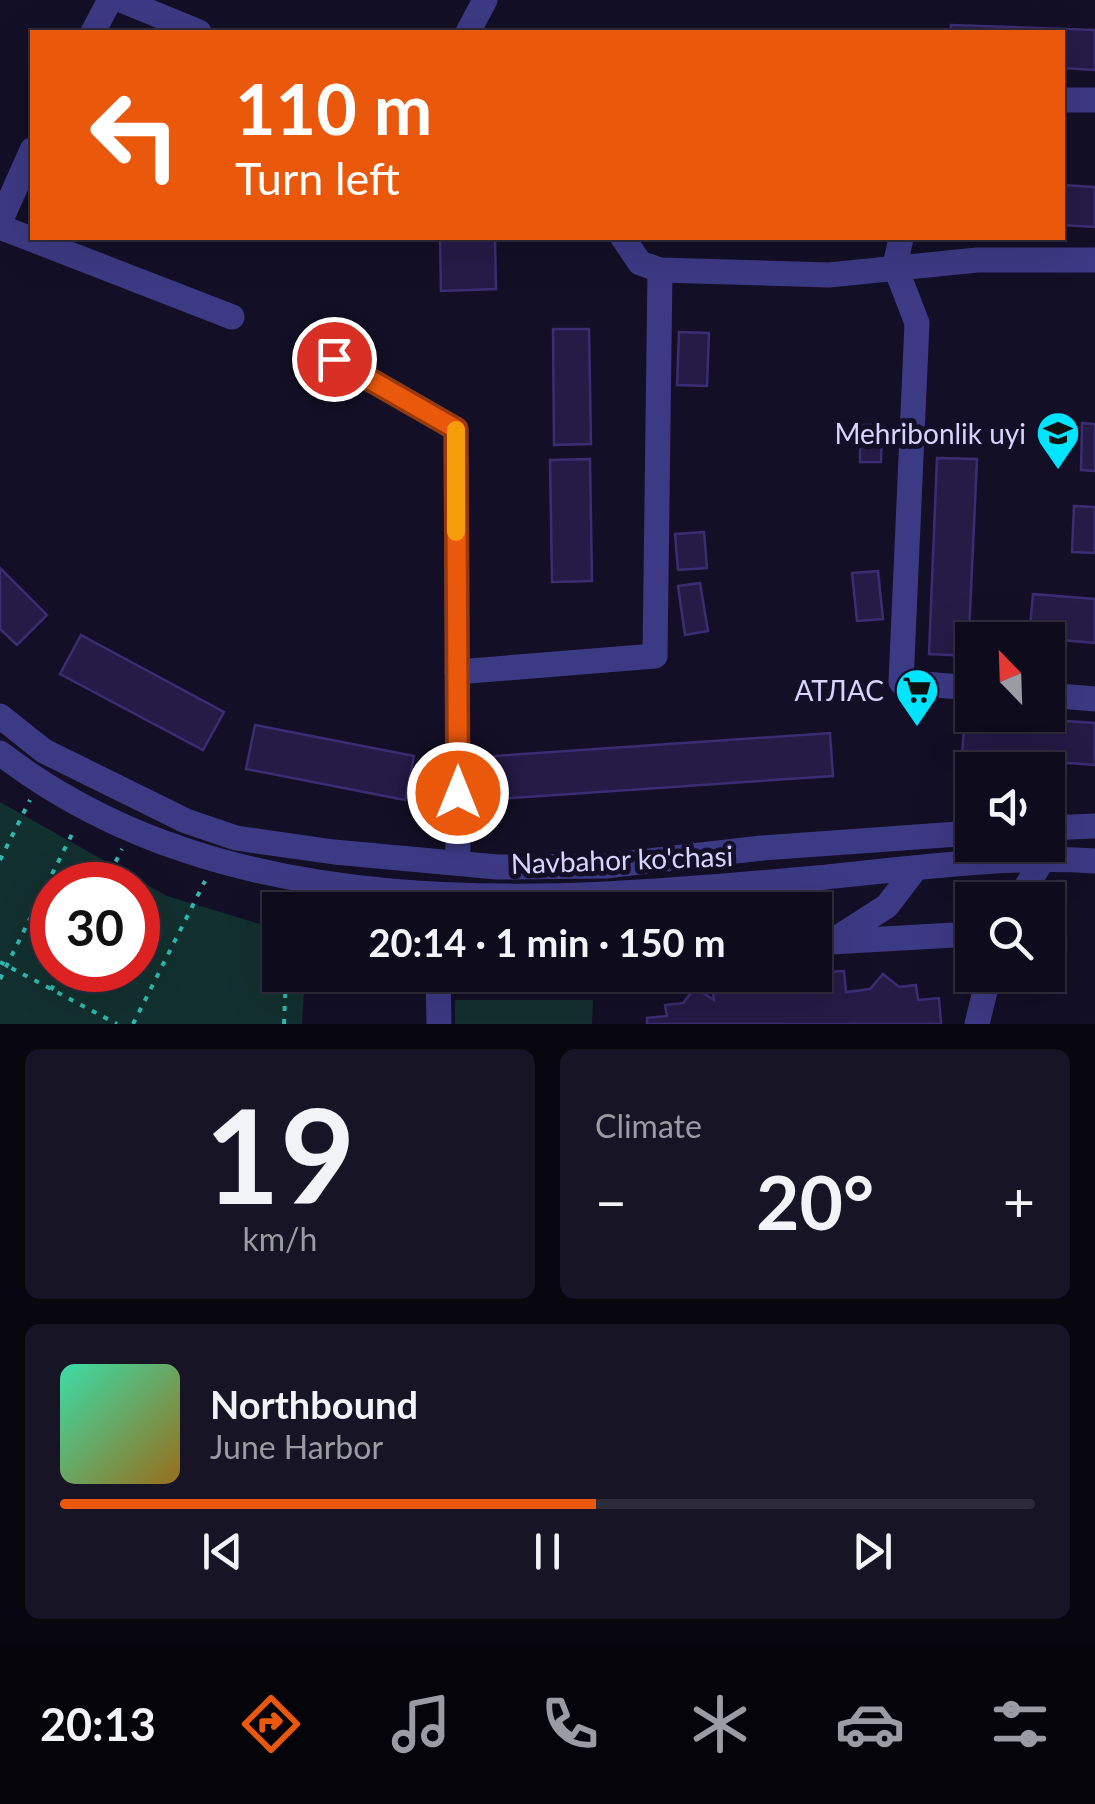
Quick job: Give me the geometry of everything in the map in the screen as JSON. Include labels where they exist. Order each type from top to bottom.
[{"type":"street","points":[[94,30],[110,0]]},
{"type":"street","points":[[121,0],[194,30]]},
{"type":"street","points":[[469,30],[485,0]]},
{"type":"street","points":[[1065,100],[1095,100]]},
{"type":"street","points":[[30,155],[0,224],[30,236]]},
{"type":"street","points":[[40,240],[232,317]]},
{"type":"street","points":[[624,240],[640,264],[660,270],[830,275],[977,260],[1095,260]]},
{"type":"street","points":[[901,240],[895,266],[917,323],[901,682],[955,687]]},
{"type":"street","points":[[457,672],[655,656],[660,270]]},
{"type":"street","points":[[334,359],[456,429],[458,863]]},
{"type":"street","points":[[1065,696],[1095,699]]},
{"type":"street","name":"Navbahor ko'chasi","points":[[0,716],[44,751],[140,801],[236,838],[497,867],[605,866],[762,848],[955,834]]},
{"type":"street","name":"Navbahor ko'chasi","points":[[0,754],[78,804],[142,835],[219,862],[373,892]]},
{"type":"street","points":[[1065,827],[1095,826]]},
{"type":"street","name":"Navbahor ko'chasi","points":[[1065,862],[1095,861]]},
{"type":"street","points":[[1029,882],[1042,862]]},
{"type":"street","name":"Navbahor ko'chasi","points":[[608,892],[1042,862]]},
{"type":"street","points":[[497,867],[497,892]]},
{"type":"street","points":[[832,937],[887,906],[916,868]]},
{"type":"street","points":[[832,942],[955,935]]},
{"type":"street","points":[[438,992],[439,1024]]},
{"type":"street","points":[[978,1024],[985,992]]},
{"type":"path","points":[[0,860],[30,800]]},
{"type":"path","points":[[0,978],[74,830]]},
{"type":"path","points":[[115,862],[122,848]]},
{"type":"path","points":[[133,1024],[205,880]]},
{"type":"path","points":[[0,962],[30,979]]},
{"type":"path","points":[[55,992],[117,1024]]},
{"type":"path","points":[[284,1024],[285,992]]},
{"type":"green space","points":[[0,802],[107,862],[30,862],[30,992],[160,992],[160,892],[262,925],[262,992],[304,992],[302,1024],[0,1024]]},
{"type":"green space","points":[[455,1000],[593,1000],[592,1024],[455,1024]]},
{"type":"building","points":[[951,25],[1095,30],[1095,70],[1065,68],[1065,30],[951,30]]},
{"type":"building","points":[[1065,185],[1095,187],[1095,227],[1065,225]]},
{"type":"building","points":[[440,240],[495,240],[496,289],[441,291]]},
{"type":"building","points":[[553,329],[589,329],[591,444],[554,445]]},
{"type":"building","points":[[679,332],[709,333],[707,386],[677,385]]},
{"type":"building","points":[[1082,423],[1095,424],[1095,471],[1081,470]]},
{"type":"building","points":[[860,425],[882,425],[881,462],[860,462]]},
{"type":"building","points":[[937,458],[977,459],[970,622],[955,622],[955,655],[929,654]]},
{"type":"building","points":[[590,459],[592,581],[552,582],[550,460]]},
{"type":"building","points":[[1074,506],[1095,507],[1095,553],[1072,552]]},
{"type":"building","points":[[704,532],[707,568],[678,570],[675,534]]},
{"type":"building","points":[[0,568],[47,615],[17,645],[0,629]]},
{"type":"building","points":[[878,571],[883,619],[857,621],[852,573]]},
{"type":"building","points":[[700,583],[708,631],[685,635],[678,586]]},
{"type":"building","points":[[1033,594],[1095,599],[1095,643],[1065,640],[1065,622],[1030,622]]},
{"type":"building","points":[[81,635],[224,712],[203,750],[60,674]]},
{"type":"building","points":[[1065,721],[1095,723],[1095,765],[1065,763],[1065,752],[962,752],[964,732],[1065,732]]},
{"type":"building","points":[[255,725],[414,756],[405,800],[246,769]]},
{"type":"building","points":[[830,733],[833,776],[497,799],[494,756]]},
{"type":"building","points":[[844,971],[846,992],[870,989],[883,974],[899,987],[916,985],[918,1000],[939,998],[941,1024],[647,1024],[647,1018],[667,1016],[665,1005],[683,1003],[692,992],[701,992],[714,1000],[713,992],[832,992],[832,972]]},
{"type":"slow traffic","points":[[456,430],[456,532]]},
{"type":"place","name":"Mehribonlik uyi","points":[[1058,471]]},
{"type":"place","name":"АТЛАС","points":[[917,728]]},
{"type":"route","points":[[334,359],[456,429],[458,793]]}]
